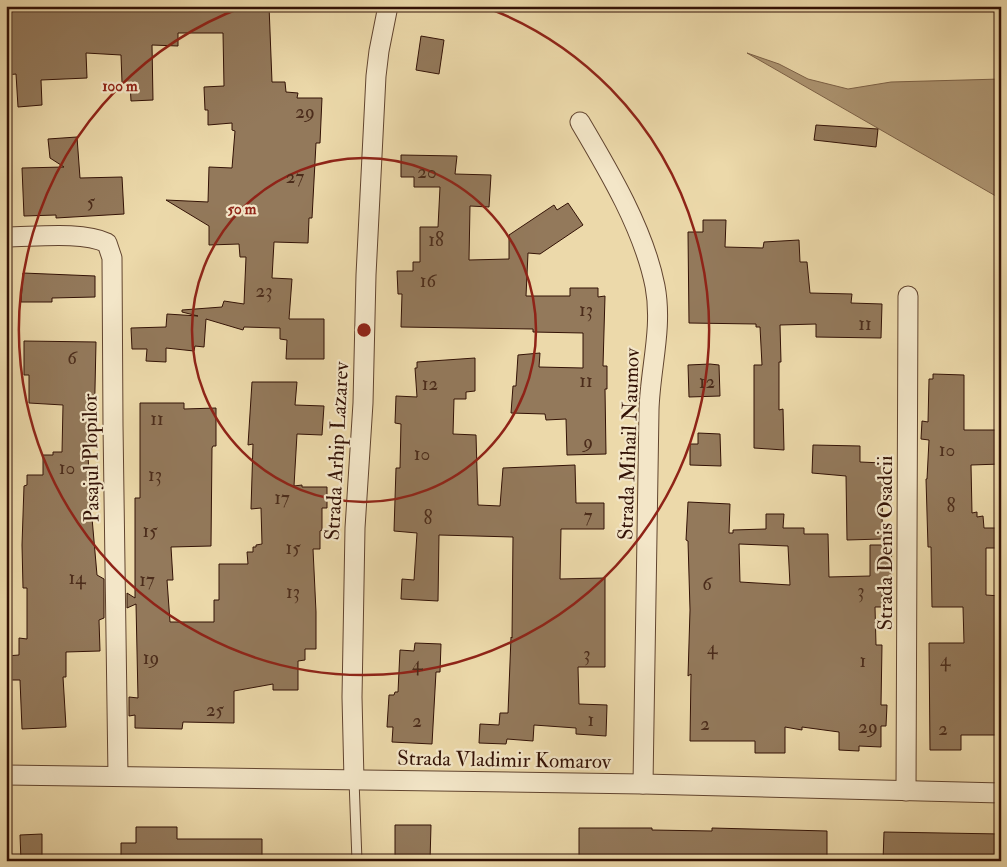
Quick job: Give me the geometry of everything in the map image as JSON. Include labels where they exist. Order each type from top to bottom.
[{"type":"street","name":"Strada Arhip Lazarev","points":[[354,780],[352,697],[355,528],[363,403],[376,76],[388,6]]},
{"type":"street","name":"Strada Mihail Naumov","points":[[580,122],[605,166],[644,247],[652,270],[657,301],[658,322],[650,396],[643,784]]},
{"type":"street","name":"Pasajul Plopilor","points":[[6,237],[79,237],[98,239],[106,242],[112,258],[118,776]]},
{"type":"street","name":"Strada Denis Osadcii","points":[[906,790],[908,296]]},
{"type":"street","name":"Strada Vladimir Komarov","points":[[6,775],[643,784],[1001,793]]},
{"type":"lane","points":[[354,780],[357,861]]},
{"type":"shaded area","points":[[747,53],[779,64],[808,79],[848,89],[891,82],[1001,79],[1001,199]]},
{"type":"building","points":[[6,6],[269,6],[272,82],[285,82],[286,92],[298,93],[297,98],[322,98],[320,143],[316,143],[312,218],[309,218],[308,243],[274,242],[272,278],[292,279],[289,319],[324,319],[324,359],[286,359],[287,340],[280,339],[280,328],[244,327],[243,330],[206,319],[204,347],[195,346],[194,351],[166,348],[166,362],[146,361],[147,349],[132,349],[131,328],[166,327],[167,314],[198,316],[182,312],[182,310],[222,307],[224,301],[244,304],[246,257],[240,257],[239,244],[209,245],[209,226],[166,200],[208,202],[209,167],[232,168],[235,131],[232,130],[232,123],[208,125],[208,110],[205,110],[204,87],[224,86],[223,33],[178,33],[178,46],[152,45],[153,100],[131,101],[130,83],[122,83],[121,55],[86,53],[87,78],[41,80],[42,105],[18,107],[16,74],[6,75]]},
{"type":"building","points":[[421,36],[444,40],[439,74],[416,70]]},
{"type":"building","points":[[816,125],[878,129],[876,147],[814,140]]},
{"type":"building","points":[[77,137],[80,178],[122,177],[124,214],[56,218],[56,215],[24,216],[22,168],[64,167],[50,158],[48,139]]},
{"type":"building","points":[[401,155],[457,156],[455,174],[491,175],[489,207],[470,206],[469,260],[509,259],[509,235],[554,205],[557,210],[568,203],[583,225],[540,254],[528,253],[526,296],[570,296],[570,288],[598,288],[598,297],[605,296],[603,366],[607,366],[607,389],[605,389],[606,454],[567,455],[566,419],[546,420],[545,414],[511,413],[513,386],[516,386],[518,355],[540,353],[539,367],[583,368],[583,333],[533,332],[533,329],[401,327],[402,294],[398,294],[397,271],[413,271],[413,262],[420,262],[420,227],[438,227],[440,187],[414,187],[414,177],[401,177]]},
{"type":"building","points":[[703,220],[726,220],[725,247],[763,248],[764,242],[799,240],[800,262],[807,262],[810,293],[852,294],[851,303],[882,304],[881,338],[816,337],[816,324],[780,325],[779,410],[783,409],[784,450],[754,448],[754,365],[762,365],[760,327],[756,327],[756,324],[689,323],[688,232],[703,232]]},
{"type":"building","points":[[23,273],[95,276],[95,297],[52,298],[52,302],[21,302]]},
{"type":"building","points":[[24,341],[96,342],[94,434],[87,434],[97,575],[104,579],[104,618],[99,620],[100,651],[66,652],[66,677],[63,677],[66,727],[22,729],[20,680],[6,680],[6,656],[19,655],[19,638],[27,639],[27,588],[23,588],[22,545],[24,486],[27,485],[27,475],[43,475],[43,455],[53,455],[53,452],[62,452],[63,405],[29,403],[29,375],[24,375]]},
{"type":"building","points":[[475,358],[475,391],[466,392],[466,399],[454,399],[453,434],[476,435],[478,505],[500,506],[503,468],[575,465],[576,503],[604,503],[604,529],[561,529],[560,579],[605,578],[605,667],[578,667],[579,704],[607,705],[606,736],[576,734],[576,728],[534,725],[533,741],[507,739],[506,744],[479,743],[480,724],[499,725],[500,713],[508,713],[512,638],[513,537],[439,535],[438,601],[401,599],[402,579],[414,580],[417,533],[394,531],[396,468],[400,468],[401,424],[395,423],[396,396],[417,397],[415,368],[417,368],[417,362]]},
{"type":"building","points":[[688,365],[719,365],[720,396],[689,397]]},
{"type":"building","points":[[933,374],[964,375],[964,430],[1001,430],[1001,464],[971,465],[972,513],[977,512],[977,517],[983,516],[984,528],[1001,528],[1001,548],[986,548],[986,595],[1001,596],[1001,735],[961,735],[961,750],[930,750],[929,643],[964,643],[963,607],[932,607],[931,547],[928,547],[926,479],[929,440],[921,439],[922,421],[928,422],[929,379],[933,379]]},
{"type":"building","points":[[252,382],[297,382],[295,405],[324,406],[322,435],[297,434],[294,486],[327,487],[327,508],[322,508],[320,549],[313,549],[316,649],[305,649],[305,660],[298,661],[298,690],[273,690],[273,684],[234,691],[234,723],[183,722],[182,729],[135,728],[135,715],[129,716],[129,697],[138,698],[136,604],[127,608],[127,593],[135,598],[135,498],[140,498],[140,403],[184,403],[184,409],[216,408],[216,446],[212,448],[211,546],[171,547],[173,580],[167,580],[170,622],[214,622],[214,600],[219,600],[219,564],[248,564],[247,552],[253,552],[253,547],[262,544],[261,508],[251,509],[253,444],[248,445]]},
{"type":"building","points":[[698,433],[720,434],[721,466],[690,465],[690,444],[698,444]]},
{"type":"building","points":[[813,445],[860,446],[860,462],[883,463],[882,539],[847,540],[846,476],[812,473]]},
{"type":"building","points":[[688,502],[730,504],[729,533],[733,533],[733,530],[766,529],[766,514],[784,514],[783,528],[804,528],[804,534],[828,534],[829,577],[870,576],[870,545],[892,545],[890,595],[882,595],[882,607],[875,607],[876,645],[882,645],[881,705],[887,705],[886,726],[881,726],[881,747],[859,746],[859,751],[839,750],[839,732],[802,727],[802,730],[785,727],[785,753],[755,753],[755,741],[690,741],[691,674],[688,676],[690,610],[688,541],[686,540]],"holes":[[[739,544],[788,546],[790,585],[740,582]]]},
{"type":"building","points":[[415,643],[441,644],[440,672],[436,672],[432,744],[392,742],[393,727],[387,727],[389,695],[394,695],[395,692],[398,692],[400,650],[414,651]]},
{"type":"building","points":[[395,825],[431,825],[430,861],[395,860]]},
{"type":"building","points":[[136,827],[177,827],[177,839],[262,839],[262,861],[121,861],[121,843],[136,843]]},
{"type":"building","points":[[579,828],[652,828],[652,830],[712,831],[712,828],[827,831],[827,861],[579,861]]},
{"type":"building","points":[[884,832],[1001,834],[1001,861],[883,861]]},
{"type":"building","points":[[42,834],[42,861],[21,861],[20,835]]}]
